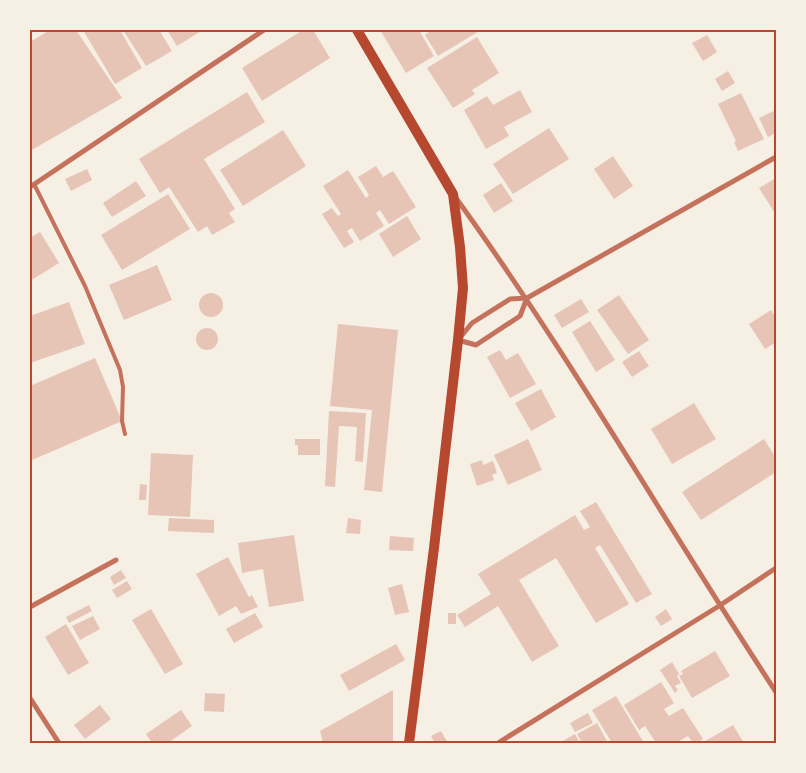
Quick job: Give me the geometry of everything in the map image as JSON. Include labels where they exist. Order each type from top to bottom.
[{"type":"main road","points":[[357,30],[453,194],[463,288],[434,548],[409,743]]},
{"type":"street","points":[[32,185],[264,30]]},
{"type":"street","points":[[526,298],[520,316],[476,345],[458,340],[472,323],[510,299],[526,298],[776,157]]},
{"type":"street","points":[[453,194],[526,298],[719,606],[776,692]]},
{"type":"street","points":[[30,607],[116,560]]},
{"type":"street","points":[[498,743],[719,606],[776,568]]},
{"type":"street","points":[[30,698],[59,743]]},
{"type":"lane","points":[[32,185],[84,286],[120,370],[123,386],[122,421],[125,434]]},
{"type":"building","points":[[50,30],[76,30],[122,98],[30,151],[30,42]]},
{"type":"building","points":[[83,30],[120,30],[142,68],[115,84]]},
{"type":"building","points":[[123,30],[159,30],[172,51],[146,66]]},
{"type":"building","points":[[167,30],[203,30],[177,46]]},
{"type":"building","points":[[303,30],[313,30],[330,58],[262,101],[242,68]]},
{"type":"building","points":[[380,30],[419,30],[434,56],[406,73]]},
{"type":"building","points":[[432,30],[481,30],[438,56],[425,35]]},
{"type":"building","points":[[707,35],[717,52],[703,61],[692,43]]},
{"type":"building","points":[[477,37],[499,73],[472,90],[475,94],[453,108],[427,68]]},
{"type":"building","points":[[728,71],[735,83],[722,91],[715,79]]},
{"type":"building","points":[[520,90],[532,112],[504,127],[509,136],[486,149],[464,110],[487,96],[493,105]]},
{"type":"building","points":[[247,92],[265,122],[204,159],[235,209],[229,213],[235,222],[212,235],[207,226],[198,232],[169,187],[160,193],[139,159]]},
{"type":"building","points":[[741,93],[764,139],[738,151],[734,142],[736,141],[718,104]]},
{"type":"building","points":[[776,110],[776,133],[768,137],[759,118]]},
{"type":"building","points":[[549,128],[569,159],[513,194],[493,164]]},
{"type":"building","points":[[283,130],[306,166],[243,206],[220,170]]},
{"type":"building","points":[[613,156],[633,186],[614,199],[594,169]]},
{"type":"building","points":[[376,166],[383,177],[393,171],[416,207],[389,224],[380,210],[376,213],[384,226],[360,241],[352,228],[347,231],[354,242],[344,248],[322,214],[332,208],[338,216],[341,214],[323,186],[348,170],[366,198],[369,195],[358,177]]},
{"type":"building","points":[[87,169],[92,180],[71,191],[65,179]]},
{"type":"building","points":[[776,178],[776,215],[759,188]]},
{"type":"building","points":[[136,181],[146,196],[112,217],[103,203]]},
{"type":"building","points":[[501,183],[513,201],[494,213],[483,195]]},
{"type":"building","points":[[168,194],[190,229],[122,270],[101,235]]},
{"type":"building","points":[[407,216],[421,239],[393,257],[379,234]]},
{"type":"building","points":[[40,232],[59,263],[30,281],[30,238]]},
{"type":"building","points":[[157,265],[172,300],[124,320],[109,285]]},
{"type":"building","points":[[211,293],[216,294],[222,300],[222,310],[216,316],[211,317],[206,316],[200,310],[199,305],[200,300],[206,294]]},
{"type":"building","points":[[619,295],[649,340],[628,354],[597,310]]},
{"type":"building","points":[[581,299],[589,312],[562,328],[554,315]]},
{"type":"building","points":[[69,302],[85,344],[30,363],[30,316]]},
{"type":"building","points":[[771,310],[776,318],[776,342],[765,349],[749,324]]},
{"type":"building","points":[[590,321],[615,360],[596,372],[572,332]]},
{"type":"building","points":[[338,324],[398,330],[382,492],[364,490],[372,410],[330,406]]},
{"type":"building","points":[[207,328],[215,331],[218,339],[215,347],[207,350],[199,347],[196,339],[199,331]]},
{"type":"building","points":[[500,350],[506,360],[518,353],[536,384],[510,398],[487,357]]},
{"type":"building","points":[[639,351],[649,366],[632,377],[622,362]]},
{"type":"building","points":[[95,358],[122,421],[30,461],[30,386]]},
{"type":"building","points":[[541,389],[556,417],[531,431],[515,403]]},
{"type":"building","points":[[694,403],[716,439],[672,464],[651,429]]},
{"type":"building","points":[[329,411],[366,413],[363,462],[355,461],[357,427],[339,426],[335,487],[325,486]]},
{"type":"building","points":[[295,439],[320,439],[320,455],[298,455],[298,445],[295,445]]},
{"type":"building","points":[[528,439],[542,470],[508,485],[494,455]]},
{"type":"building","points":[[764,439],[776,458],[776,472],[701,520],[682,492]]},
{"type":"building","points":[[151,453],[193,455],[190,517],[148,515]]},
{"type":"building","points":[[482,460],[483,465],[493,461],[497,473],[492,475],[494,480],[477,486],[470,464]]},
{"type":"building","points":[[140,484],[147,485],[146,500],[139,500]]},
{"type":"building","points":[[596,502],[652,594],[636,603],[600,545],[595,548],[629,604],[596,623],[556,558],[519,580],[559,646],[532,662],[498,606],[465,627],[457,615],[491,594],[478,574],[575,515],[584,530],[590,527],[580,511]]},
{"type":"building","points":[[169,518],[214,520],[214,533],[168,531]]},
{"type":"building","points":[[348,518],[361,520],[360,534],[346,533]]},
{"type":"building","points":[[294,535],[304,601],[269,607],[263,569],[242,573],[238,543]]},
{"type":"building","points":[[390,536],[414,538],[413,551],[389,550]]},
{"type":"building","points":[[228,557],[249,597],[252,595],[258,607],[241,614],[236,606],[219,616],[196,574]]},
{"type":"building","points":[[121,570],[126,578],[114,585],[110,577]]},
{"type":"building","points":[[127,581],[132,589],[117,598],[112,590]]},
{"type":"building","points":[[402,584],[409,612],[395,615],[388,588]]},
{"type":"building","points":[[89,605],[92,611],[69,623],[66,617]]},
{"type":"building","points":[[151,609],[183,664],[165,674],[132,620]]},
{"type":"building","points":[[666,609],[672,619],[661,626],[655,617]]},
{"type":"building","points":[[255,613],[263,627],[234,643],[226,629]]},
{"type":"building","points":[[448,613],[456,613],[456,624],[448,624]]},
{"type":"building","points":[[93,616],[100,629],[80,640],[72,626]]},
{"type":"building","points":[[66,624],[89,663],[68,675],[45,637]]},
{"type":"building","points":[[396,644],[405,660],[349,691],[340,675]]},
{"type":"building","points":[[715,651],[730,676],[692,698],[679,676],[683,674],[681,671]]},
{"type":"building","points":[[672,662],[679,674],[677,676],[681,683],[675,686],[678,690],[675,693],[660,670]]},
{"type":"building","points":[[661,682],[674,703],[664,709],[669,716],[683,708],[703,739],[697,743],[693,743],[688,736],[676,743],[656,743],[645,726],[639,730],[624,705]]},
{"type":"building","points":[[393,690],[393,743],[323,743],[320,731]]},
{"type":"building","points":[[205,693],[225,694],[224,712],[204,711]]},
{"type":"building","points":[[616,696],[644,743],[612,743],[592,710]]},
{"type":"building","points":[[100,705],[111,719],[85,739],[74,725]]},
{"type":"building","points":[[181,710],[192,726],[168,743],[152,743],[146,734]]},
{"type":"building","points":[[588,713],[593,723],[575,732],[570,723]]},
{"type":"building","points":[[597,723],[608,743],[582,743],[577,734]]},
{"type":"building","points":[[733,725],[744,743],[702,743]]},
{"type":"building","points":[[441,731],[448,743],[435,743],[431,736]]},
{"type":"building","points":[[575,734],[580,743],[559,743]]}]
